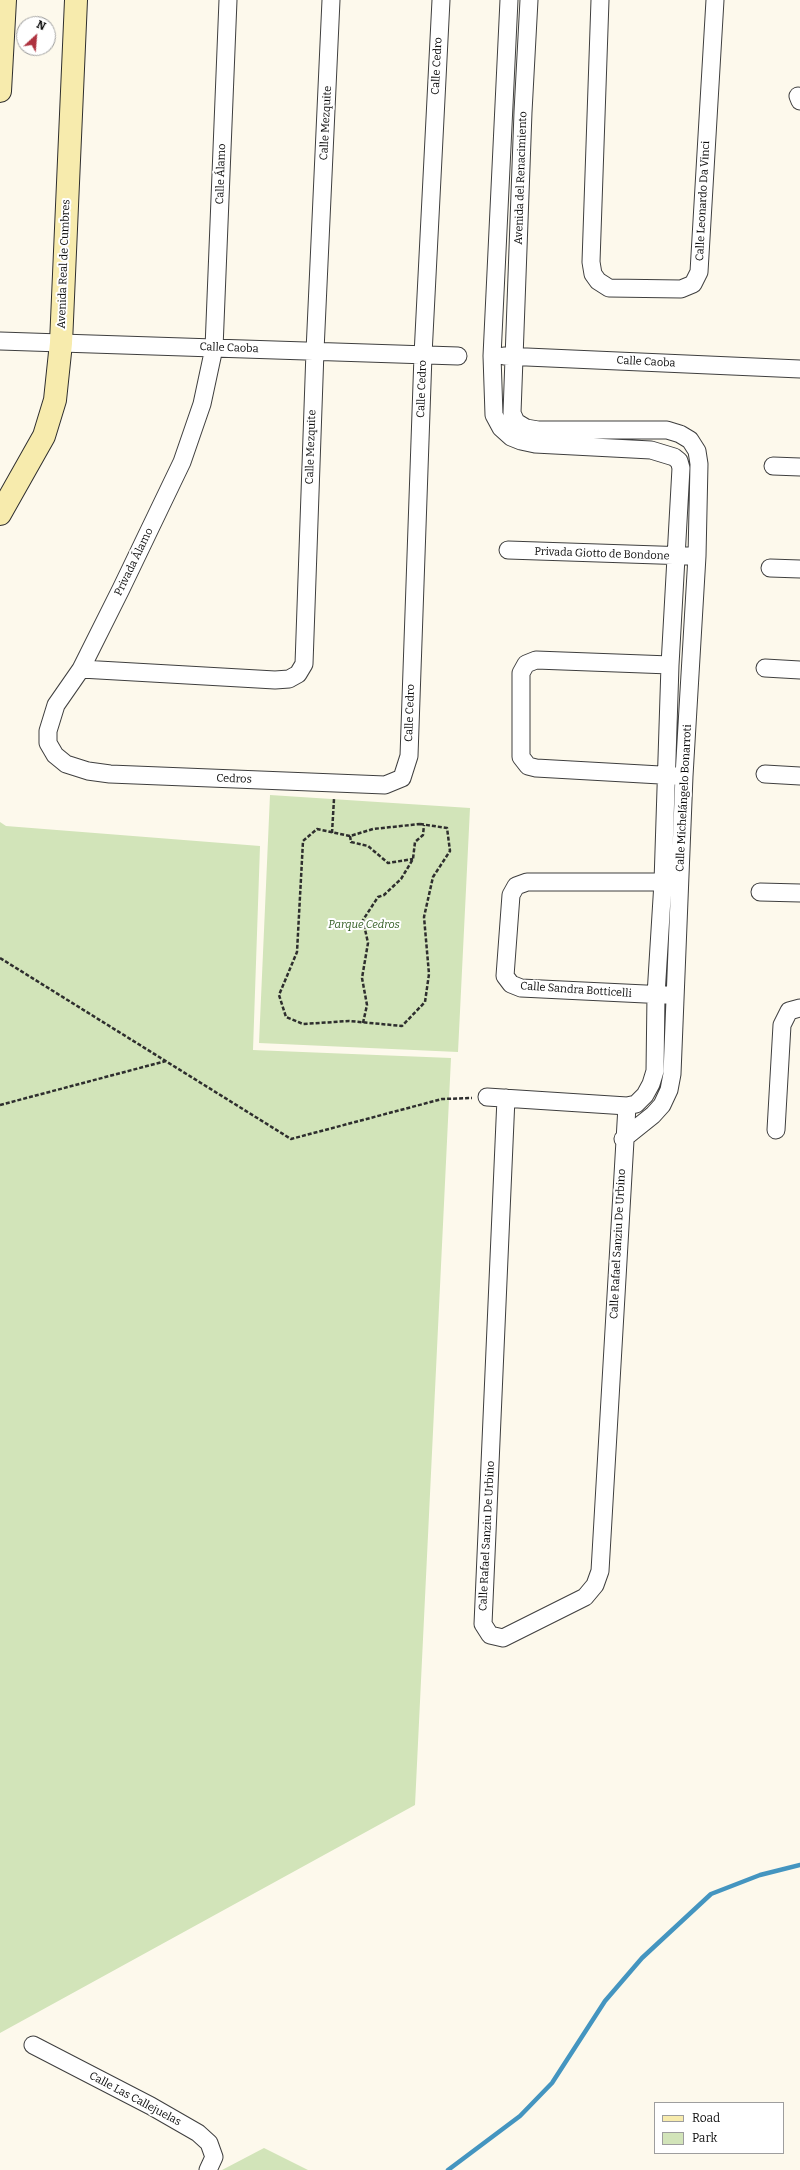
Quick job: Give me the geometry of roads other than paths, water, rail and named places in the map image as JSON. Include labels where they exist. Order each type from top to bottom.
[{"type":"street","points":[[0,91],[6,0]]},
{"type":"street","name":"Avenida Real de Cumbres","points":[[1,509],[44,436],[51,418],[55,400],[61,343],[76,0]]},
{"type":"street","name":"Calle Álamo","points":[[214,348],[228,0]]},
{"type":"street","name":"Calle Mezquite","points":[[81,669],[275,680],[289,679],[298,674],[304,664],[315,351],[331,0]]},
{"type":"street","name":"Calle Cedro","points":[[402,778],[409,756],[423,355],[441,0]]},
{"type":"street","name":"Avenida del Renacimiento","points":[[509,0],[492,356],[494,415],[508,425],[512,413],[515,356],[523,112],[529,0]]},
{"type":"street","name":"Calle Leonardo Da Vinci","points":[[600,0],[591,262],[593,274],[598,281],[609,288],[681,290],[693,284],[699,272],[715,0]]},
{"type":"street","name":"Calle Caoba","points":[[0,341],[458,356]]},
{"type":"street","name":"Privada Álamo","points":[[66,764],[55,755],[48,743],[48,731],[56,705],[81,669],[182,462],[202,404],[214,348]]},
{"type":"street","name":"Calle Caoba","points":[[492,356],[800,369]]},
{"type":"street","points":[[508,425],[538,430],[667,430],[680,434],[690,440],[674,457],[651,450],[535,444],[511,437],[508,425]]},
{"type":"street","name":"Calle Michelángelo Bonarroti","points":[[623,1139],[653,1115],[662,1105],[670,1090],[672,1074],[684,776],[697,556],[698,464],[697,451],[690,440]]},
{"type":"street","name":"Calle Michelángelo Bonarroti","points":[[627,1106],[636,1104],[645,1095],[655,1072],[656,995],[663,882],[670,665],[681,468],[679,461],[674,457]]},
{"type":"street","points":[[773,466],[800,467]]},
{"type":"street","name":"Privada Giotto de Bondone","points":[[508,550],[697,556]]},
{"type":"street","points":[[770,568],[800,569]]},
{"type":"street","points":[[670,665],[536,660],[526,664],[521,673],[520,757],[528,766],[536,768],[684,776]]},
{"type":"street","points":[[765,668],[800,670]]},
{"type":"street","name":"Cedros","points":[[66,764],[88,771],[110,774],[385,785],[402,778]]},
{"type":"street","points":[[764,774],[800,776]]},
{"type":"street","name":"Calle Sandra Botticelli","points":[[663,882],[527,882],[516,886],[511,895],[505,976],[511,984],[521,988],[674,995]]},
{"type":"street","points":[[760,892],[800,893]]},
{"type":"street","points":[[776,1130],[782,1026],[789,1011],[800,1008]]},
{"type":"street","points":[[487,1097],[627,1106]]},
{"type":"street","name":"Calle Rafael Sanziu De Urbino","points":[[506,1098],[483,1624],[490,1635],[503,1638],[584,1597],[595,1584],[600,1571],[623,1139],[627,1106]]},
{"type":"street","name":"Calle Las Callejuelas","points":[[33,2045],[151,2106],[198,2133],[209,2143],[214,2157],[208,2170]]},
{"type":"waterway","points":[[448,2170],[520,2116],[552,2083],[605,2001],[642,1958],[711,1894],[760,1875],[800,1865]]},
{"type":"park label","name":"Parque Cedros","points":[[364,925]]}]
